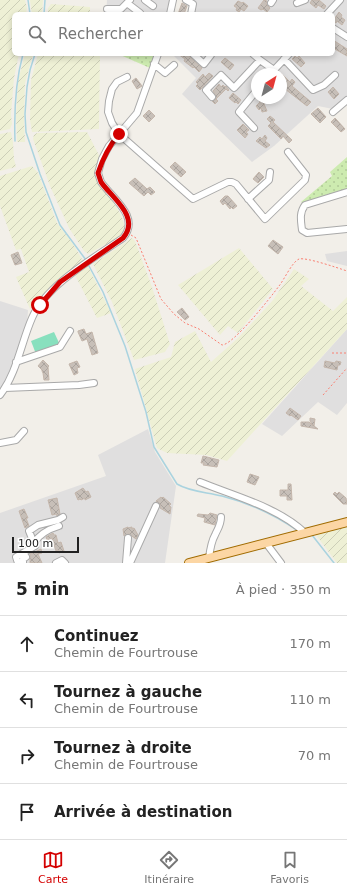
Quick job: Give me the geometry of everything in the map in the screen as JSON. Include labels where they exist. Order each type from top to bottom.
[{"type":"main road","points":[[189,563],[347,522]]},
{"type":"street","points":[[145,0],[153,6]]},
{"type":"street","points":[[171,12],[174,0]]},
{"type":"street","points":[[186,0],[193,4],[191,12]]},
{"type":"street","points":[[297,3],[305,0]]},
{"type":"street","points":[[329,12],[340,0]]},
{"type":"street","points":[[107,10],[121,9],[128,2],[139,12]]},
{"type":"street","points":[[335,29],[347,37]]},
{"type":"street","points":[[0,395],[5,388],[36,310],[55,287],[127,234],[129,223],[126,212],[101,182],[98,173],[102,159],[109,146],[137,113],[157,56]]},
{"type":"street","points":[[195,56],[204,64],[210,56]]},
{"type":"street","points":[[255,56],[268,68]]},
{"type":"street","points":[[276,68],[287,56]]},
{"type":"street","points":[[284,59],[313,90],[324,85],[335,75]]},
{"type":"street","points":[[212,97],[206,90],[221,75],[234,88],[260,60]]},
{"type":"street","points":[[154,64],[165,73],[174,65]]},
{"type":"street","points":[[127,77],[117,82],[112,89],[108,112],[112,123],[119,134],[193,199],[228,182],[232,182],[236,184],[265,219],[305,180],[306,175],[288,152]]},
{"type":"street","points":[[251,97],[238,112],[254,128]]},
{"type":"street","points":[[333,112],[347,100]]},
{"type":"street","points":[[248,199],[269,180],[270,172]]},
{"type":"street","points":[[347,192],[305,206],[302,210],[301,218],[302,230],[307,233],[347,229]]},
{"type":"street","points":[[16,362],[60,347],[70,331]]},
{"type":"street","points":[[5,388],[94,383]]},
{"type":"street","points":[[0,443],[16,440],[24,431]]},
{"type":"street","points":[[200,482],[256,503],[298,526],[305,533]]},
{"type":"street","points":[[130,563],[156,506]]},
{"type":"street","points":[[34,543],[29,531],[38,525],[58,520],[63,517]]},
{"type":"street","points":[[209,558],[214,535],[220,528],[221,517]]},
{"type":"street","points":[[18,563],[16,556],[35,546],[34,543],[37,538],[46,530],[59,526]]},
{"type":"street","points":[[126,563],[128,538]]},
{"type":"street","points":[[266,543],[281,563]]},
{"type":"street","points":[[23,563],[23,558],[26,557]]},
{"type":"street","points":[[56,563],[62,560],[65,563]]},
{"type":"path","points":[[127,234],[136,238],[161,299],[174,314],[185,323],[199,329],[222,345],[226,345],[238,335],[279,287],[295,262],[300,259],[347,271]]},
{"type":"path","points":[[332,354],[347,353]]},
{"type":"path","points":[[323,395],[347,368]]},
{"type":"shaded area","points":[[107,0],[171,0],[168,12],[106,12]]},
{"type":"shaded area","points":[[182,0],[347,0],[347,97],[333,109],[318,106],[274,146],[252,162],[182,94],[196,78],[174,56],[335,56],[335,12],[188,12],[190,5]]},
{"type":"shaded area","points":[[347,251],[347,266],[327,261],[325,254]]},
{"type":"shaded area","points":[[0,301],[28,310],[27,324],[5,384],[0,391]]},
{"type":"shaded area","points":[[347,329],[347,403],[337,415],[318,402],[282,436],[262,424]]},
{"type":"shaded area","points":[[148,429],[155,452],[176,486],[165,563],[0,563],[0,513],[106,476],[98,455]]},
{"type":"green space","points":[[0,0],[25,0],[26,12],[12,12],[12,56],[19,56],[14,78],[11,114],[12,124],[10,129],[0,131]]},
{"type":"green space","points":[[30,0],[43,0],[42,12],[32,12]]},
{"type":"green space","points":[[51,4],[90,7],[90,12],[48,12],[48,8]]},
{"type":"green space","points":[[24,56],[32,56],[25,83],[25,142],[17,142],[16,115],[18,81]]},
{"type":"green space","points":[[37,56],[100,56],[99,129],[32,132],[30,120],[31,80]]},
{"type":"green space","points":[[123,56],[154,56],[150,68]]},
{"type":"green space","points":[[11,132],[16,167],[0,171],[0,134]]},
{"type":"green space","points":[[87,132],[101,159],[96,173],[121,215],[126,229],[121,236],[88,254],[84,251],[69,228],[50,186],[33,139],[34,135],[37,133]]},
{"type":"green space","points":[[347,157],[347,191],[304,204],[301,202],[332,176],[330,172]]},
{"type":"green space","points":[[32,166],[38,173],[57,223],[73,244],[83,261],[30,309],[16,277],[29,272],[21,249],[16,250],[0,206],[0,176]]},
{"type":"green space","points":[[132,238],[135,241],[152,287],[170,344],[165,352],[134,360],[112,302],[93,264]]},
{"type":"green space","points":[[239,248],[273,289],[238,333],[228,326],[220,335],[178,285]]},
{"type":"green space","points":[[88,266],[111,313],[97,318],[75,275]]},
{"type":"green space","points":[[294,269],[309,279],[301,286],[333,311],[347,297],[347,329],[227,461],[206,455],[167,453],[157,448],[135,369],[171,357],[175,342],[195,331],[211,362],[238,338],[273,300]]},
{"type":"green space","points":[[54,332],[60,345],[36,354],[31,341]]},
{"type":"green space","points":[[347,526],[347,563],[337,563],[316,535]]},
{"type":"building","points":[[264,0],[267,1],[266,4],[270,8],[267,12],[258,8]]},
{"type":"building","points":[[312,0],[319,0],[326,6],[324,9],[318,5],[316,8],[310,3]]},
{"type":"building","points":[[238,1],[243,2],[248,6],[244,11],[241,9],[239,12],[236,10],[237,8],[234,6]]},
{"type":"building","points":[[182,3],[187,6],[185,12],[179,12]]},
{"type":"building","points":[[339,12],[342,15],[341,17],[345,20],[342,25],[337,21],[335,22],[335,18]]},
{"type":"building","points":[[335,41],[347,49],[347,56],[335,49]]},
{"type":"building","points":[[181,56],[189,56],[202,68],[199,72],[184,61],[185,59]]},
{"type":"building","points":[[295,56],[297,58],[299,56],[305,63],[301,67],[292,59]]},
{"type":"building","points":[[225,58],[234,65],[230,70],[221,62]]},
{"type":"building","points":[[209,73],[213,76],[200,90],[196,86],[198,84],[196,82],[203,74],[205,77]]},
{"type":"building","points":[[136,78],[142,86],[137,89],[132,81]]},
{"type":"building","points":[[287,79],[290,82],[292,79],[295,82],[292,86],[311,102],[307,106],[287,91]]},
{"type":"building","points":[[219,84],[221,87],[223,85],[225,87],[226,86],[229,90],[228,91],[226,89],[216,99],[218,101],[215,104],[212,101],[215,100],[216,97],[213,91]]},
{"type":"building","points":[[333,87],[339,94],[334,99],[328,92]]},
{"type":"building","points":[[233,93],[241,100],[238,104],[229,98]]},
{"type":"building","points":[[258,104],[264,104],[267,111],[262,112],[261,108],[259,110],[256,106]]},
{"type":"building","points":[[318,108],[326,117],[320,123],[311,114]]},
{"type":"building","points":[[149,110],[155,116],[149,122],[143,116]]},
{"type":"building","points":[[270,116],[275,120],[273,122],[292,140],[289,143],[283,136],[281,139],[268,126],[271,123],[267,119]]},
{"type":"building","points":[[335,118],[345,129],[341,132],[331,122]]},
{"type":"building","points":[[243,124],[249,130],[246,132],[248,134],[245,138],[237,130]]},
{"type":"building","points":[[265,135],[267,138],[265,141],[270,145],[266,148],[256,141],[260,137],[262,139]]},
{"type":"building","points":[[175,162],[186,172],[181,177],[170,167]]},
{"type":"building","points":[[259,172],[264,177],[258,183],[253,179]]},
{"type":"building","points":[[135,178],[147,189],[150,187],[155,192],[151,195],[148,192],[144,196],[129,183]]},
{"type":"building","points":[[225,196],[228,196],[237,206],[233,209],[231,207],[230,209],[225,203],[223,205],[220,201]]},
{"type":"building","points":[[273,240],[283,247],[278,254],[268,246]]},
{"type":"building","points":[[18,252],[22,263],[15,265],[11,255]]},
{"type":"building","points":[[182,308],[189,317],[185,320],[177,312]]},
{"type":"building","points":[[84,329],[86,334],[92,332],[98,353],[92,355],[87,339],[82,341],[78,331]]},
{"type":"building","points":[[43,360],[49,366],[49,380],[44,380],[42,370],[38,366]]},
{"type":"building","points":[[77,361],[80,367],[77,368],[78,373],[74,375],[69,364]]},
{"type":"building","points":[[325,361],[335,363],[336,361],[341,362],[340,365],[338,365],[337,370],[324,367]]},
{"type":"building","points":[[290,408],[301,416],[298,420],[286,413]]},
{"type":"building","points":[[310,418],[315,419],[314,426],[318,429],[301,426],[301,422],[309,422],[313,426]]},
{"type":"building","points":[[203,456],[219,460],[217,467],[203,465],[204,463],[201,463]]},
{"type":"building","points":[[250,474],[259,477],[255,485],[247,482]]},
{"type":"building","points":[[288,484],[291,484],[292,500],[287,500],[287,496],[280,496],[280,490],[288,490]]},
{"type":"building","points":[[83,488],[86,492],[88,491],[91,497],[85,500],[85,498],[78,500],[75,493]]},
{"type":"building","points":[[335,492],[337,494],[339,492],[346,498],[347,504],[343,504],[333,494]]},
{"type":"building","points":[[161,497],[171,504],[169,506],[171,507],[170,514],[160,508],[160,504],[156,501]]},
{"type":"building","points":[[57,498],[60,514],[57,516],[56,514],[52,515],[48,500]]},
{"type":"building","points":[[24,509],[28,518],[26,518],[29,526],[25,528],[19,511]]},
{"type":"building","points":[[210,513],[217,515],[215,525],[204,522],[205,518],[197,516],[198,514],[208,515]]},
{"type":"building","points":[[132,527],[132,529],[134,528],[138,535],[136,539],[129,534],[124,536],[123,529]]},
{"type":"building","points":[[53,533],[56,535],[58,543],[61,542],[64,551],[59,553],[58,550],[56,551],[52,538],[47,540],[46,537]]},
{"type":"building","points":[[41,549],[42,553],[38,554],[42,563],[30,563],[30,554]]},
{"type":"waterway","points":[[28,0],[30,12]]},
{"type":"waterway","points":[[44,12],[45,0]]},
{"type":"waterway","points":[[15,141],[16,98],[18,76],[23,56]]},
{"type":"waterway","points":[[34,56],[27,87],[25,114],[26,132],[40,174],[60,225],[86,260]]},
{"type":"waterway","points":[[89,266],[103,292],[125,346],[146,412],[154,447],[177,484],[187,489],[222,496],[252,506],[262,510],[298,531]]},
{"type":"waterway","points":[[312,535],[334,563]]},
{"type":"route","points":[[40,305],[60,282],[127,234],[129,223],[126,212],[101,182],[98,173],[102,159],[109,146],[119,134]]}]
